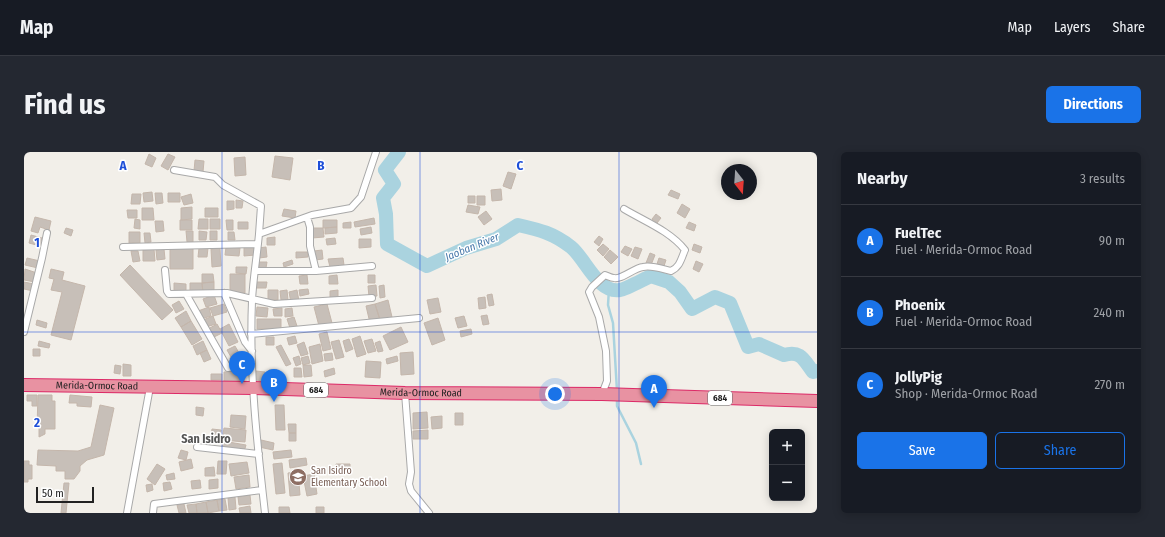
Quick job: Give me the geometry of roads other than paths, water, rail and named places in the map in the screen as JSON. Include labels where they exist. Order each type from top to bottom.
[{"type":"highway","name":"Merida-Ormoc Road","points":[[24,385],[253,388],[405,393],[605,394],[817,401]]},
{"type":"street","points":[[259,234],[307,216],[351,208],[361,198],[376,152]]},
{"type":"street","points":[[174,170],[215,177],[223,185],[261,206],[252,299],[251,334],[253,388],[265,513]]},
{"type":"street","points":[[605,394],[607,381],[606,351],[599,317],[590,292],[592,288],[605,275],[618,278],[633,269],[643,266],[671,271],[679,266],[685,250],[678,241],[624,209]]},
{"type":"street","points":[[307,216],[310,227],[310,246],[316,271]]},
{"type":"street","points":[[24,332],[47,233]]},
{"type":"street","points":[[123,247],[258,244]]},
{"type":"street","points":[[255,271],[316,271],[372,266]]},
{"type":"street","points":[[166,270],[167,294],[224,293],[274,304],[372,298]]},
{"type":"street","points":[[224,293],[245,342],[252,351]]},
{"type":"street","points":[[186,294],[228,368],[252,364]]},
{"type":"street","points":[[251,334],[419,318]]},
{"type":"street","points":[[128,513],[150,387]]},
{"type":"street","points":[[405,393],[411,472],[409,484],[411,491],[429,513]]},
{"type":"street","points":[[197,447],[259,454]]},
{"type":"street","points":[[153,513],[154,504],[262,490]]},
{"type":"waterway","name":"Jaoban River","points":[[399,152],[385,170],[394,184],[383,198],[386,214],[387,244],[427,266],[466,248],[496,239],[518,225],[533,229],[552,235],[571,247],[592,274],[605,287],[612,290],[623,289],[651,276],[669,282],[680,292],[692,309],[715,297],[730,303],[748,347],[759,344],[784,355],[798,355],[802,357],[813,372],[817,371]]},
{"type":"waterway","points":[[609,289],[608,305],[613,323],[617,391]]},
{"type":"waterway","points":[[617,398],[617,406],[636,443],[641,464]]},
{"type":"place","name":"JollyPig","points":[[242,384]]},
{"type":"place","name":"Phoenix","points":[[274,402]]},
{"type":"place","name":"FuelTec","points":[[654,408]]},
{"type":"place","name":"San Isidro Elementary School","points":[[298,477]]},
{"type":"district","name":"San Isidro","points":[[206,439]]}]
